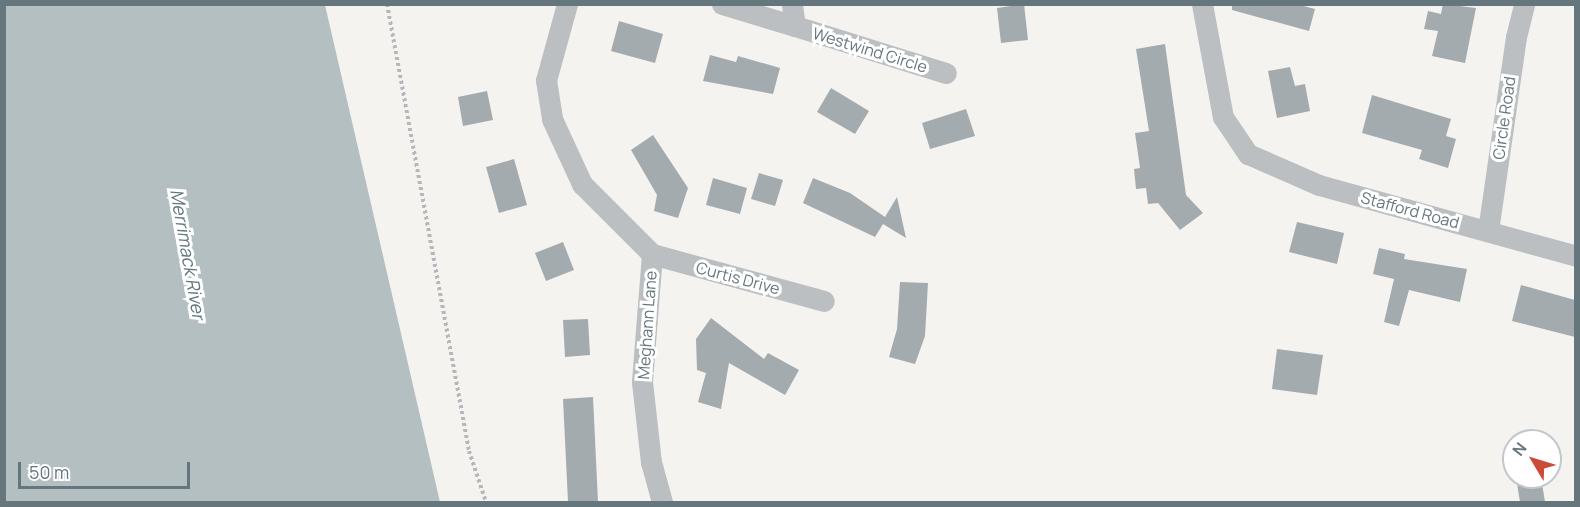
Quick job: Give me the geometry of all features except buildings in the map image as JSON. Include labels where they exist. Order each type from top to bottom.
[{"type":"street","name":"Meghann Lane","points":[[567,4],[546,80],[552,118],[582,184],[652,254],[642,382],[651,462],[662,502]]},
{"type":"street","name":"Westwind Circle","points":[[722,4],[946,73]]},
{"type":"street","points":[[792,4],[795,26]]},
{"type":"street","name":"Stafford Road","points":[[1202,4],[1223,117],[1248,154],[1319,185],[1575,256]]},
{"type":"street","name":"Circle Road","points":[[1488,231],[1516,37],[1524,4]]},
{"type":"street","name":"Curtis Drive","points":[[652,254],[824,301]]},
{"type":"path","points":[[387,4],[469,451],[486,502]]},
{"type":"water","name":"Merrimack River","points":[[4,5],[325,5],[440,502],[5,502]]}]
